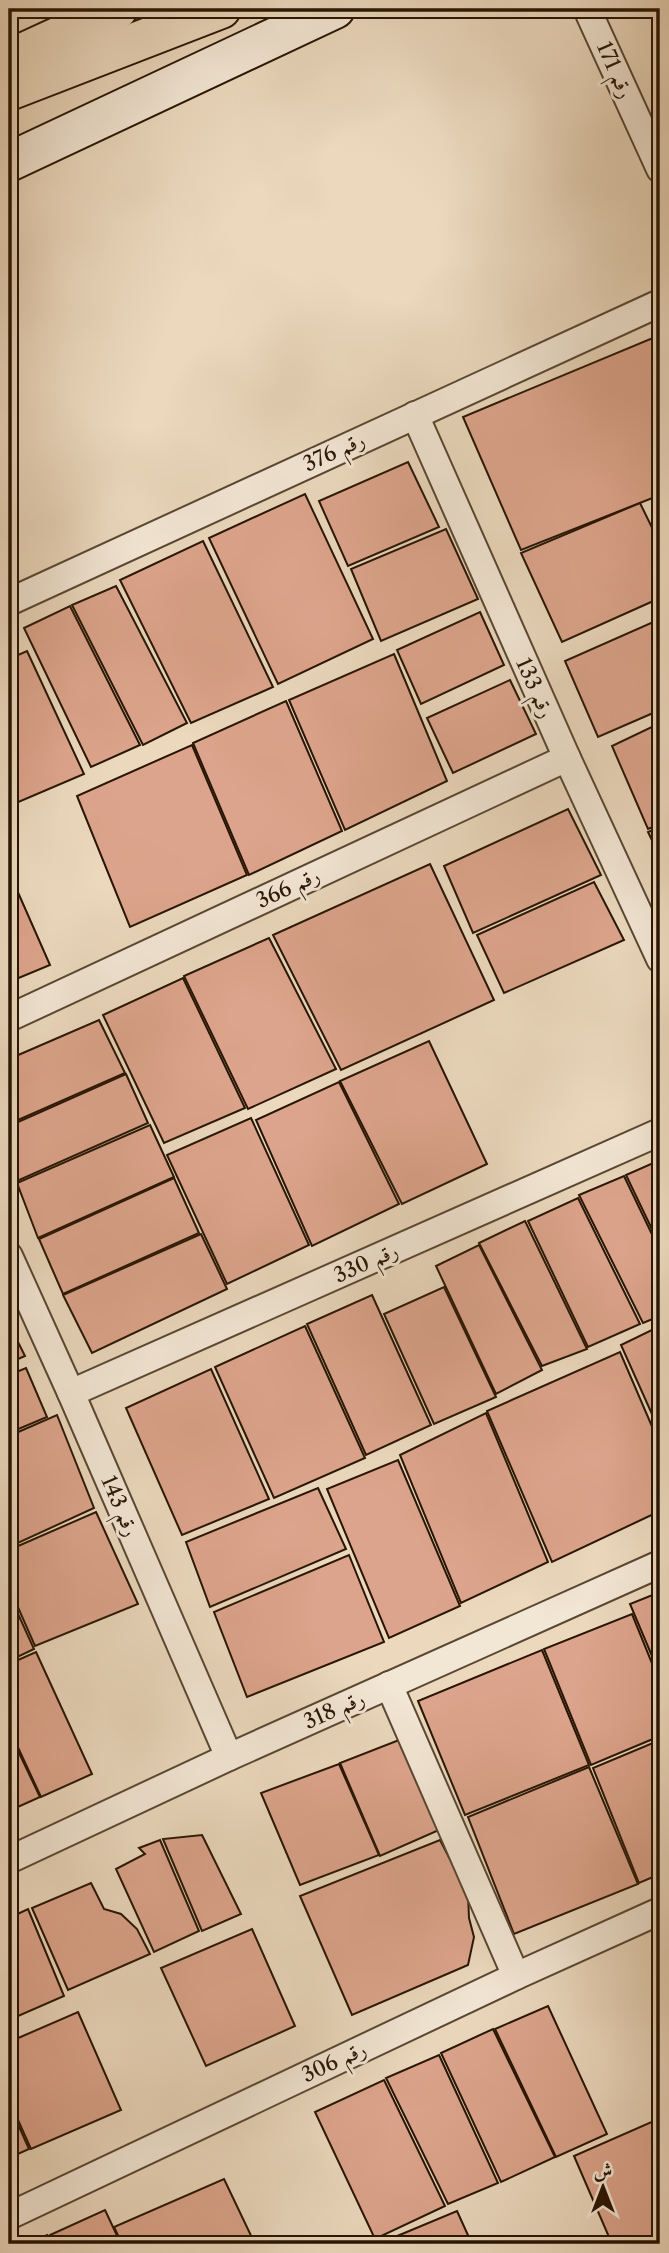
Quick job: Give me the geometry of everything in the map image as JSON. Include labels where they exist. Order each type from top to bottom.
[{"type":"highway","points":[[9,60],[118,9]]},
{"type":"highway","points":[[9,91],[221,9]]},
{"type":"main road","points":[[9,162],[335,9]]},
{"type":"street","name":"رقم 171","points":[[587,9],[660,169]]},
{"type":"street","name":"رقم 376","points":[[9,602],[660,303]]},
{"type":"street","name":"رقم 133","points":[[415,415],[567,758],[660,959]]},
{"type":"street","name":"رقم 366","points":[[9,1018],[567,758]]},
{"type":"street","name":"رقم 330","points":[[71,1393],[660,1132]]},
{"type":"street","name":"رقم 143","points":[[9,1256],[229,1757]]},
{"type":"street","name":"رقم 318","points":[[9,1860],[229,1757],[660,1564]]},
{"type":"street","points":[[389,1685],[516,1976]]},
{"type":"street","name":"رقم 306","points":[[9,2216],[516,1976],[660,1911]]},
{"type":"building","points":[[660,335],[660,495],[521,550],[463,417]]},
{"type":"building","points":[[408,462],[439,527],[348,566],[319,501]]},
{"type":"building","points":[[305,494],[373,639],[278,684],[209,538]]},
{"type":"building","points":[[640,503],[660,544],[660,598],[562,642],[521,553]]},
{"type":"building","points":[[446,529],[478,599],[381,641],[351,569]]},
{"type":"building","points":[[203,541],[273,687],[191,723],[120,580]]},
{"type":"building","points":[[116,586],[187,723],[143,745],[72,605]]},
{"type":"building","points":[[70,606],[140,745],[91,767],[24,628]]},
{"type":"building","points":[[480,612],[504,665],[421,704],[397,650]]},
{"type":"building","points":[[660,619],[660,710],[598,737],[565,661]]},
{"type":"building","points":[[27,651],[84,774],[9,806],[9,659]]},
{"type":"building","points":[[394,654],[447,781],[345,830],[289,700]]},
{"type":"building","points":[[510,680],[536,734],[453,773],[427,718]]},
{"type":"building","points":[[286,701],[342,831],[249,875],[193,743]]},
{"type":"building","points":[[660,723],[660,824],[648,829],[612,746]]},
{"type":"building","points":[[192,745],[247,875],[130,927],[77,796]]},
{"type":"building","points":[[568,809],[601,875],[473,933],[444,866]]},
{"type":"building","points":[[660,827],[660,857],[648,832]]},
{"type":"building","points":[[430,864],[494,1000],[341,1070],[273,935]]},
{"type":"building","points":[[9,872],[50,965],[9,982]]},
{"type":"building","points":[[594,882],[624,940],[504,993],[477,935]]},
{"type":"building","points":[[269,938],[336,1069],[248,1109],[184,976]]},
{"type":"building","points":[[183,978],[245,1108],[164,1143],[103,1015]]},
{"type":"building","points":[[99,1020],[125,1073],[9,1124],[9,1059]]},
{"type":"building","points":[[429,1041],[487,1164],[402,1204],[340,1081]]},
{"type":"building","points":[[126,1074],[148,1123],[17,1181],[9,1163],[9,1126]]},
{"type":"building","points":[[339,1082],[399,1204],[312,1246],[256,1120]]},
{"type":"building","points":[[251,1118],[309,1245],[227,1284],[167,1155]]},
{"type":"building","points":[[150,1125],[174,1177],[38,1238],[17,1183]]},
{"type":"building","points":[[660,1160],[660,1246],[626,1175]]},
{"type":"building","points":[[624,1176],[660,1251],[660,1316],[643,1323],[579,1195]]},
{"type":"building","points":[[174,1178],[199,1233],[63,1294],[39,1239]]},
{"type":"building","points":[[578,1198],[640,1324],[588,1347],[528,1221]]},
{"type":"building","points":[[525,1221],[587,1349],[542,1366],[479,1243]]},
{"type":"building","points":[[201,1234],[227,1289],[92,1353],[63,1295]]},
{"type":"building","points":[[479,1245],[542,1370],[496,1394],[436,1266]]},
{"type":"building","points":[[444,1287],[496,1397],[434,1424],[384,1314]]},
{"type":"building","points":[[372,1295],[431,1425],[366,1455],[307,1324]]},
{"type":"building","points":[[9,1324],[25,1356],[9,1363]]},
{"type":"building","points":[[305,1326],[365,1458],[274,1498],[215,1367]]},
{"type":"building","points":[[660,1326],[660,1432],[621,1345]]},
{"type":"building","points":[[620,1352],[660,1445],[660,1511],[552,1562],[487,1411]]},
{"type":"building","points":[[26,1368],[47,1417],[9,1433],[9,1375]]},
{"type":"building","points":[[211,1369],[269,1499],[182,1535],[126,1408]]},
{"type":"building","points":[[486,1413],[548,1562],[461,1603],[400,1455]]},
{"type":"building","points":[[57,1415],[94,1508],[9,1547],[9,1436]]},
{"type":"building","points":[[398,1460],[460,1606],[389,1638],[327,1489]]},
{"type":"building","points":[[318,1488],[346,1549],[210,1607],[186,1542]]},
{"type":"building","points":[[96,1512],[138,1604],[35,1646],[9,1587],[9,1550]]},
{"type":"building","points":[[349,1555],[384,1642],[247,1697],[214,1612]]},
{"type":"building","points":[[660,1592],[660,1675],[630,1604]]},
{"type":"building","points":[[9,1594],[34,1649],[9,1661]]},
{"type":"building","points":[[632,1614],[660,1683],[660,1736],[591,1765],[544,1649]]},
{"type":"building","points":[[542,1650],[589,1765],[465,1815],[418,1701]]},
{"type":"building","points":[[36,1652],[92,1774],[41,1797],[9,1728],[9,1664]]},
{"type":"building","points":[[9,1732],[40,1797],[9,1811]]},
{"type":"building","points":[[399,1740],[439,1830],[380,1856],[340,1763]]},
{"type":"building","points":[[660,1740],[660,1874],[639,1883],[593,1768]]},
{"type":"building","points":[[339,1764],[379,1855],[300,1885],[261,1793]]},
{"type":"building","points":[[589,1767],[638,1884],[514,1934],[468,1817]]},
{"type":"building","points":[[202,1835],[241,1914],[202,1931],[163,1839]]},
{"type":"building","points":[[160,1840],[199,1931],[154,1952],[116,1869],[145,1854],[139,1848]]},
{"type":"building","points":[[440,1840],[468,1894],[469,1918],[474,1937],[468,1965],[352,2015],[300,1896]]},
{"type":"building","points":[[91,1883],[104,1909],[121,1914],[137,1929],[150,1954],[68,1990],[32,1908]]},
{"type":"building","points":[[28,1909],[64,1996],[9,2020],[9,1918]]},
{"type":"building","points":[[252,1929],[295,2026],[206,2066],[161,1968]]},
{"type":"building","points":[[548,2006],[607,2134],[556,2157],[495,2029]]},
{"type":"building","points":[[78,2012],[121,2110],[31,2149],[9,2100],[9,2042]]},
{"type":"building","points":[[493,2029],[555,2157],[501,2182],[441,2053]]},
{"type":"building","points":[[439,2055],[498,2183],[448,2204],[386,2078]]},
{"type":"building","points":[[384,2080],[445,2206],[375,2239],[315,2112]]},
{"type":"building","points":[[9,2104],[29,2149],[9,2158]]},
{"type":"building","points":[[656,2120],[660,2129],[660,2244],[612,2244],[574,2156]]},
{"type":"building","points":[[224,2179],[255,2244],[122,2244],[114,2227]]},
{"type":"building","points":[[105,2210],[121,2244],[54,2244],[50,2235]]},
{"type":"building","points":[[457,2211],[472,2244],[378,2244]]},
{"type":"building","points":[[47,2235],[51,2244],[28,2244]]}]
